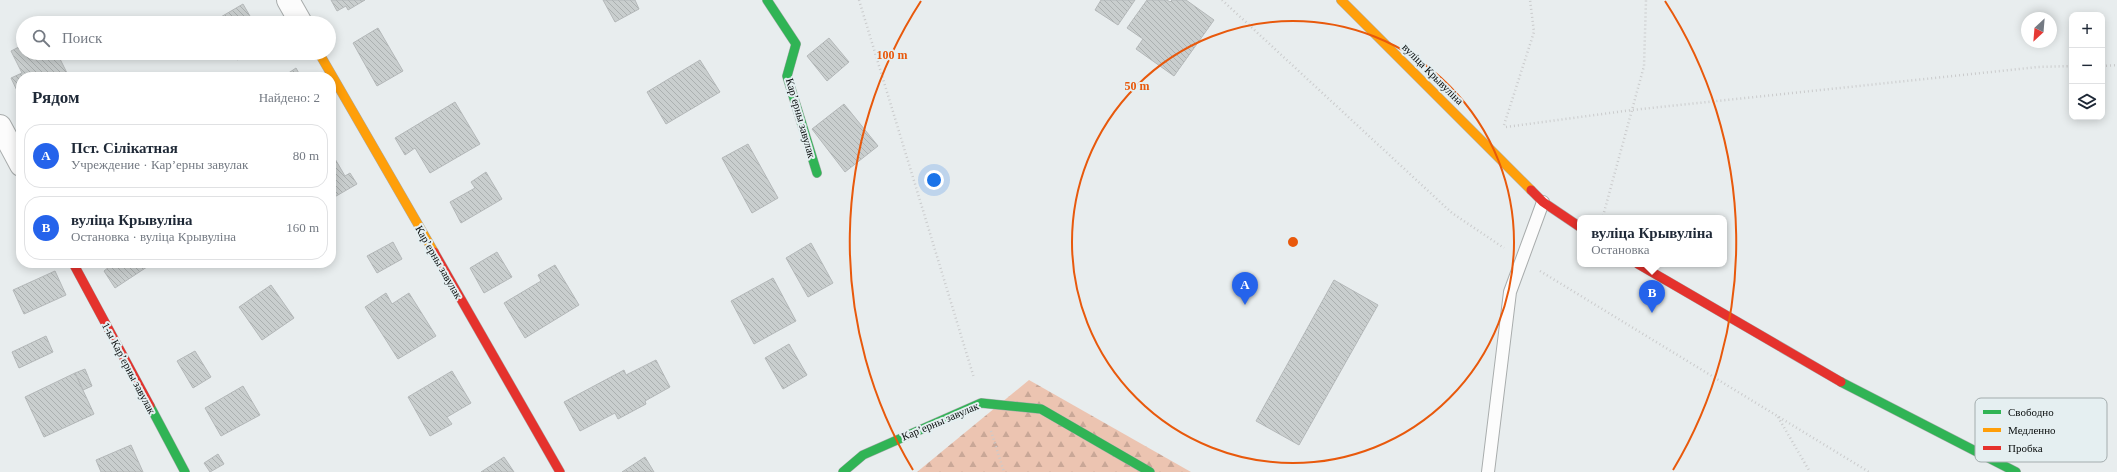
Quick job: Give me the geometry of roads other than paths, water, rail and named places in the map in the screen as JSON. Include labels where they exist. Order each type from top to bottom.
[{"type":"street","points":[[288,0],[298,16]]},
{"type":"street","name":"Карʼерны завулак","points":[[767,0],[796,44],[787,76],[817,173]]},
{"type":"street","name":"вуліца Крывуліна","points":[[1341,0],[1543,202],[1577,225]]},
{"type":"street","name":"Карʼерны завулак","points":[[323,60],[330,72]]},
{"type":"street","name":"Карʼерны завулак","points":[[336,83],[560,472]]},
{"type":"street","points":[[0,126],[16,156]]},
{"type":"street","points":[[1643,267],[1834,378],[1975,451]]},
{"type":"street","name":"1-ы Карʼерны завулак","points":[[76,268],[185,472]]},
{"type":"street","name":"Карʼерны завулак","points":[[843,472],[863,455],[981,403],[1041,409],[1150,472]]},
{"type":"street","points":[[1997,462],[2016,472]]},
{"type":"lane","points":[[1488,472],[1510,292],[1543,202]]},
{"type":"place","name":"Пст. Сілікатная","points":[[1245,305]]},
{"type":"place","name":"вуліца Крывуліна","points":[[1652,313]]}]
